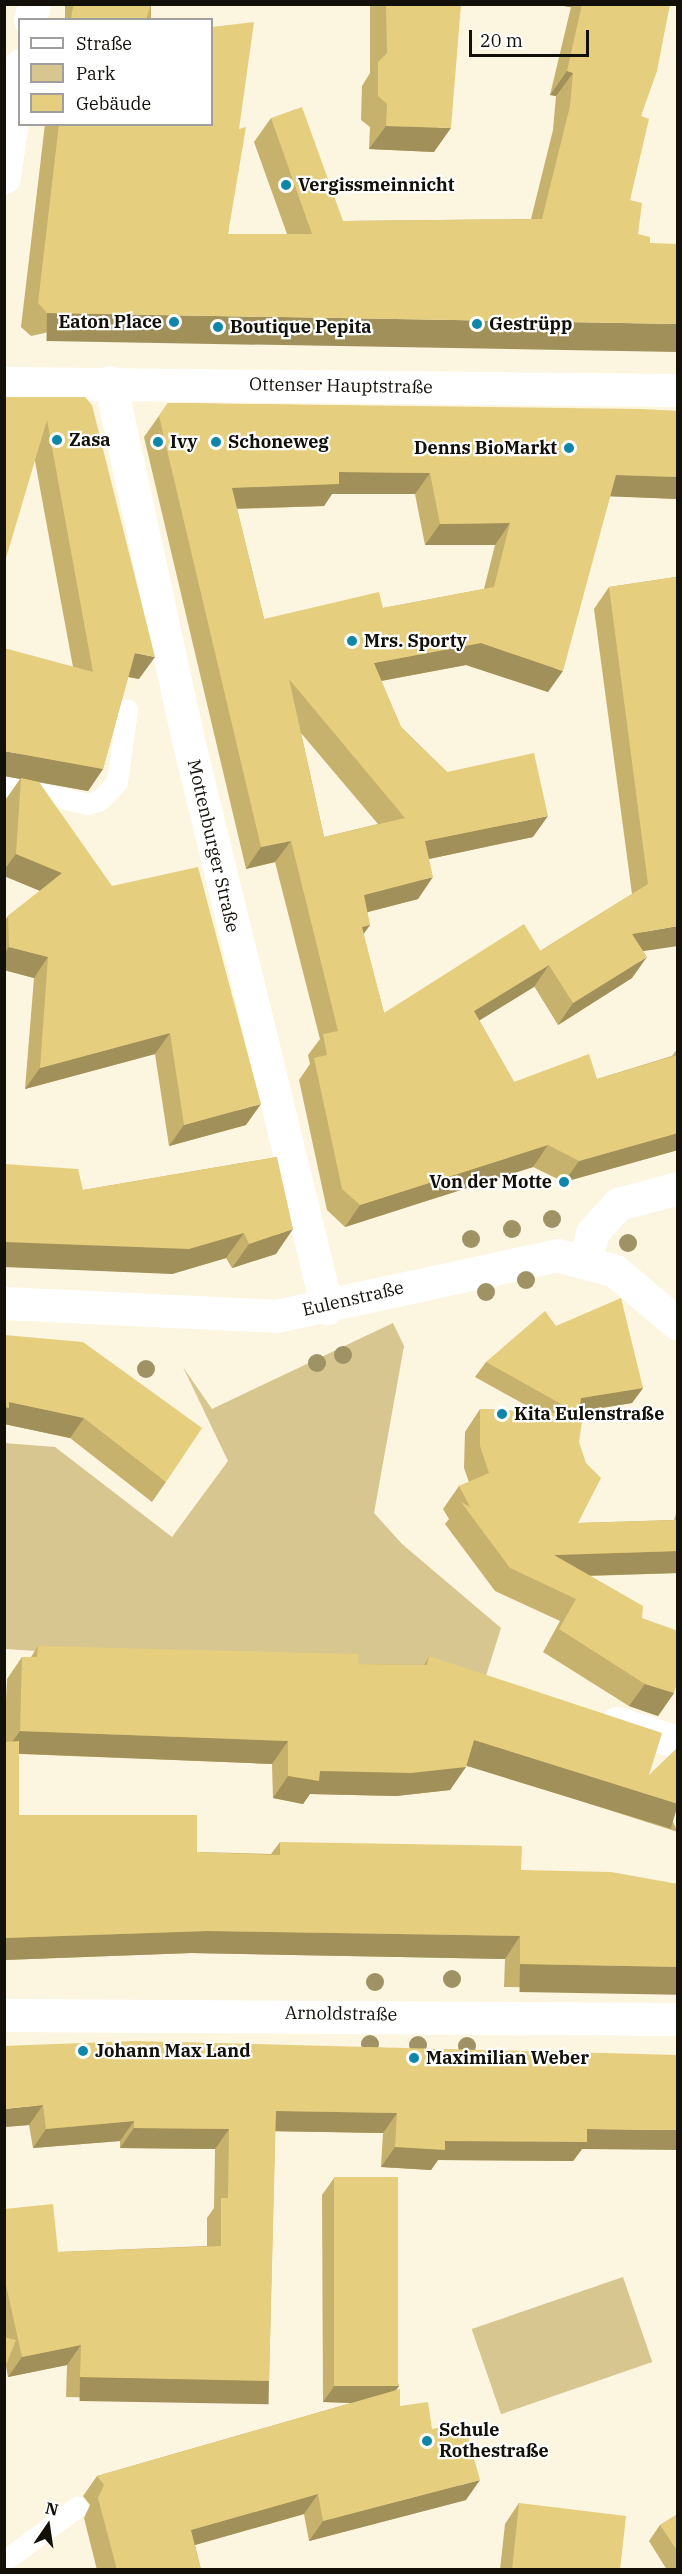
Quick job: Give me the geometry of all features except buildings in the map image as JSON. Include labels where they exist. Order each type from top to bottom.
[{"type":"street","points":[[4,177],[18,79]]},
{"type":"street","name":"Ottenser Hauptstraße","points":[[4,382],[678,390]]},
{"type":"street","name":"Mottenburger Straße","points":[[110,382],[192,758],[327,1308]]},
{"type":"street","points":[[586,1260],[592,1233],[618,1204],[678,1188]]},
{"type":"street","name":"Eulenstraße","points":[[4,1304],[237,1317],[327,1308],[537,1257],[586,1260],[636,1284],[678,1324]]},
{"type":"street","points":[[587,1714],[678,1742]]},
{"type":"street","name":"Arnoldstraße","points":[[4,2015],[678,2019]]},
{"type":"lane","points":[[4,785],[88,804],[100,800],[117,782],[127,710]]},
{"type":"lane","points":[[4,2561],[77,2507]]},
{"type":"green space","points":[[393,1323],[404,1346],[374,1513],[402,1544],[501,1628],[485,1679],[5,1649],[4,1443],[55,1447],[172,1537],[228,1461],[183,1367],[212,1409]]},
{"type":"green space","points":[[623,2277],[652,2362],[501,2414],[472,2329]]},
{"type":"place","name":"Vergissmeinnicht","points":[[286,185]]},
{"type":"place","name":"Eaton Place","points":[[174,322]]},
{"type":"place","name":"Gestrüpp","points":[[477,324]]},
{"type":"place","name":"Boutique Pepita","points":[[218,327]]},
{"type":"place","name":"Zasa","points":[[57,440]]},
{"type":"place","name":"Ivy","points":[[158,442]]},
{"type":"place","name":"Schoneweg","points":[[216,442]]},
{"type":"place","name":"Denns BioMarkt","points":[[569,448]]},
{"type":"place","name":"Mrs. Sporty","points":[[352,641]]},
{"type":"place","name":"Von der Motte","points":[[564,1182]]},
{"type":"place","name":"Kita Eulenstraße","points":[[502,1414]]},
{"type":"place","name":"Johann Max Land","points":[[83,2051]]},
{"type":"place","name":"Maximilian Weber","points":[[414,2058]]},
{"type":"place","name":"Schule Rothestraße","points":[[427,2441]]}]
